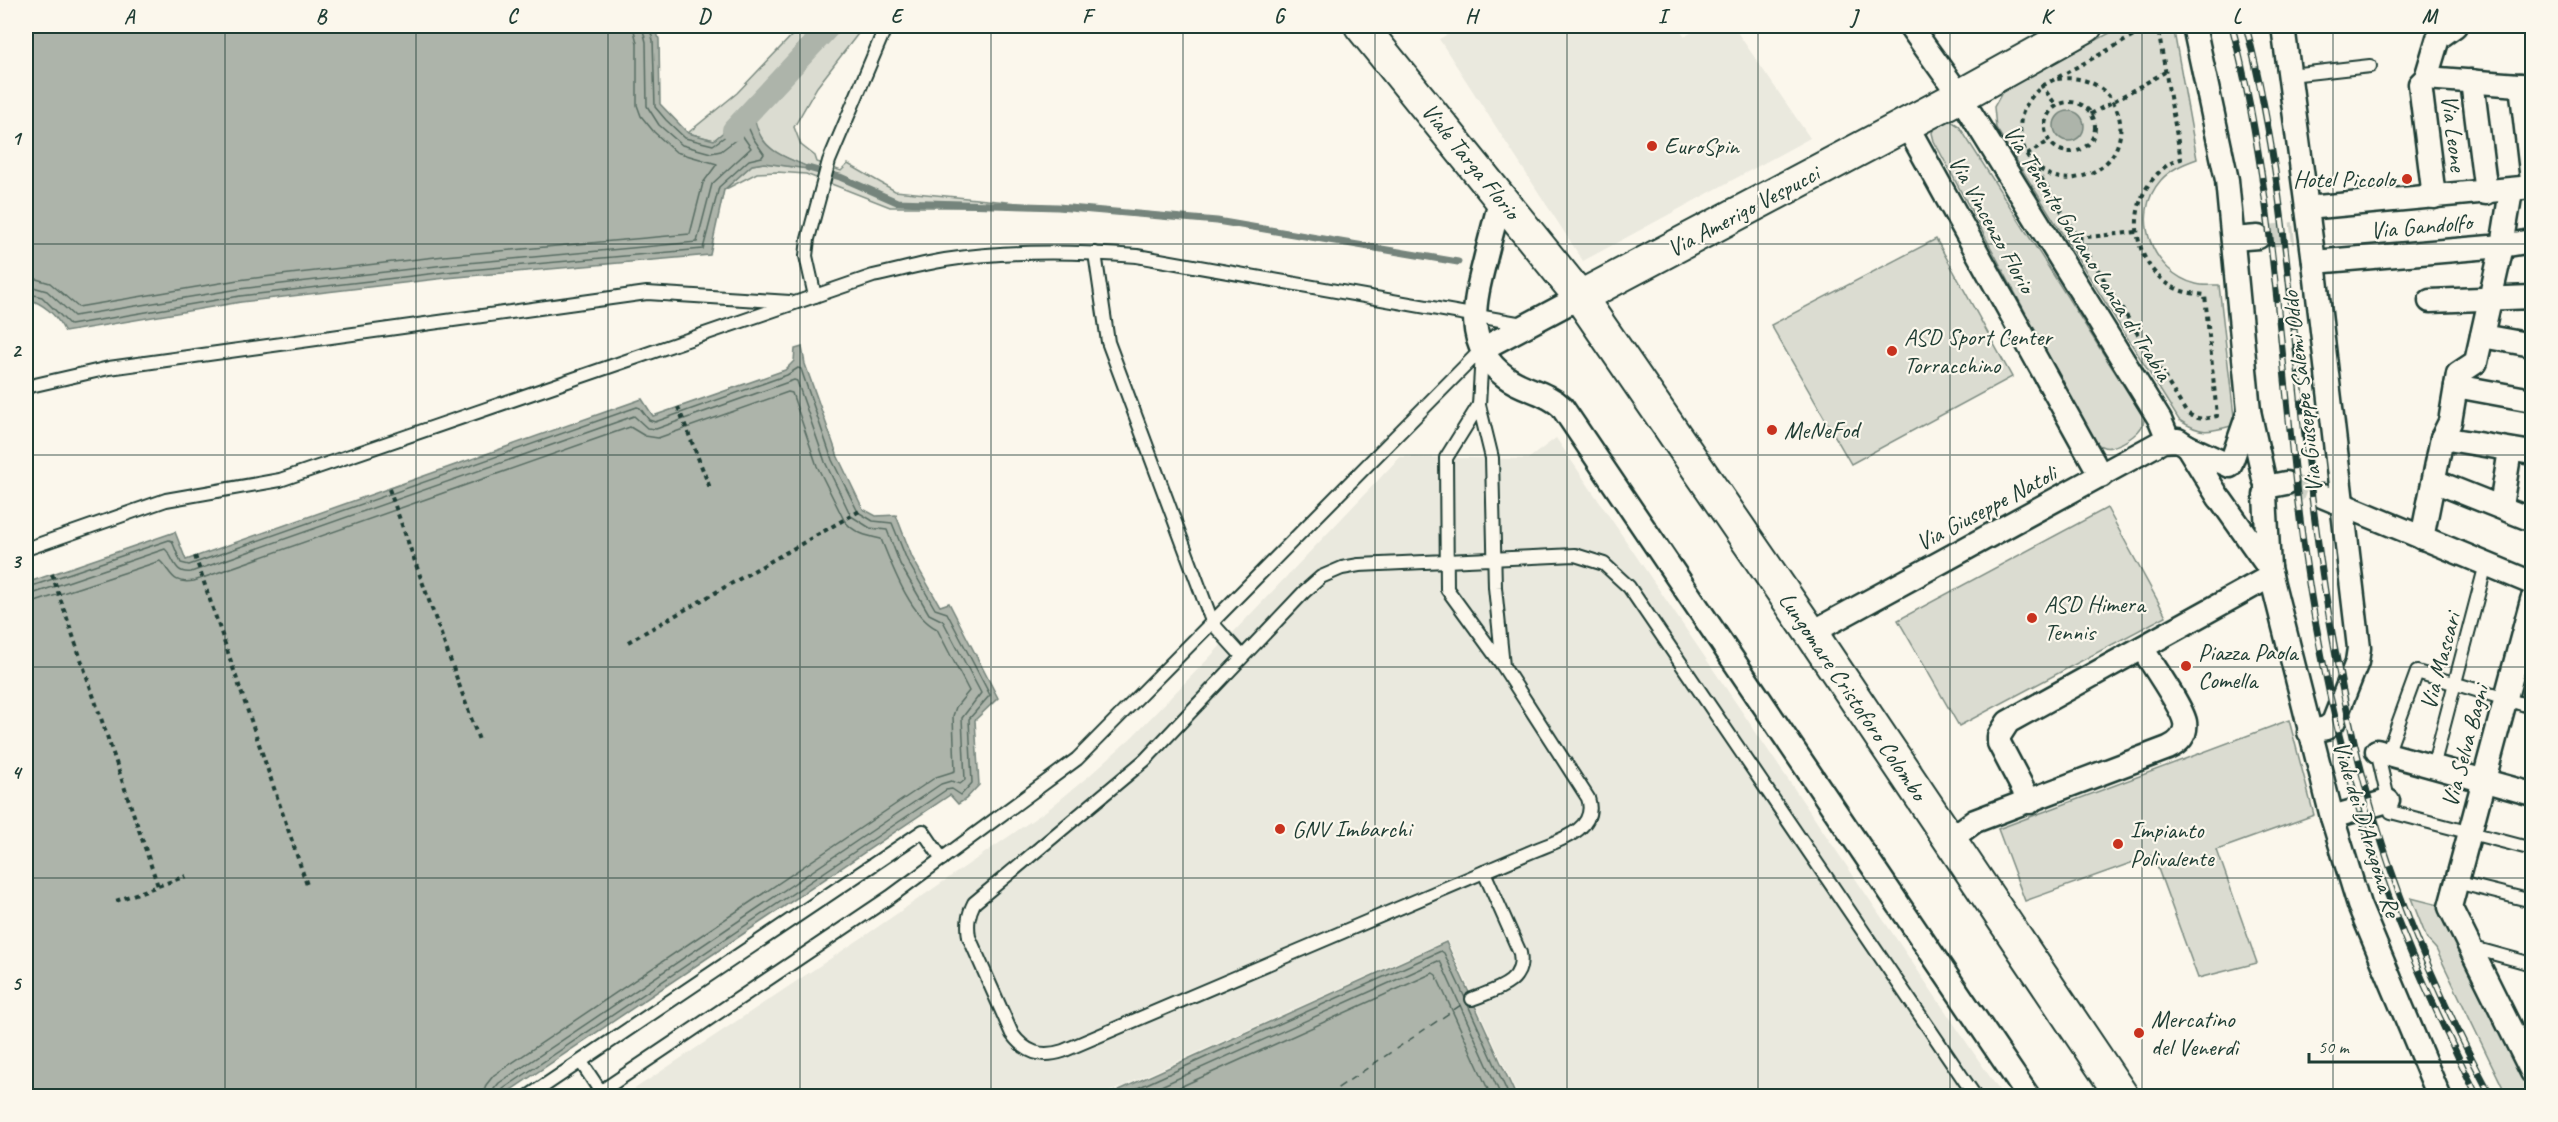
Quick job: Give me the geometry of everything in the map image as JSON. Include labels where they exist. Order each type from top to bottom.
[{"type":"street","name":"Via Amerigo Vespucci","points":[[1581,297],[1960,96],[2086,26]]},
{"type":"street","points":[[2030,802],[2001,751],[1999,736],[2007,722],[2142,648],[2270,572],[2270,486],[2249,411],[2233,239],[2217,127],[2194,26]]},
{"type":"street","name":"Via Giuseppe Salemi Oddo","points":[[2283,26],[2307,208],[2302,232],[2314,262],[2332,499],[2359,655],[2333,723],[2326,728],[2309,732]]},
{"type":"street","points":[[2455,26],[2438,38],[2426,78],[2527,85],[2532,180]]},
{"type":"street","name":"Viale Targa Florio","points":[[1368,28],[1581,297]]},
{"type":"street","name":"Via Tenente Galvano Lanza di Trabia","points":[[1919,28],[2160,420],[2220,499],[2270,572]]},
{"type":"street","name":"Via Leone","points":[[2426,78],[2420,84],[2434,197]]},
{"type":"street","points":[[2472,81],[2486,193]]},
{"type":"street","name":"Via Vincenzo Florio","points":[[1906,124],[2101,476]]},
{"type":"street","points":[[2307,208],[2522,189],[2502,246],[2476,362],[2458,374],[2450,422],[2442,438],[2422,538]]},
{"type":"street","points":[[1501,197],[1474,301],[1476,330],[1482,349],[1504,376],[1522,387],[1542,393],[1562,407],[2028,1096]]},
{"type":"street","points":[[2233,239],[2258,237]]},
{"type":"street","name":"Via Gandolfo","points":[[2314,262],[2502,246],[2532,241]]},
{"type":"street","points":[[1482,349],[1581,297]]},
{"type":"street","name":"Lungomare Cristoforo Colombo","points":[[1581,297],[1811,633],[2122,1096]]},
{"type":"street","points":[[2430,302],[2532,297]]},
{"type":"street","points":[[2482,336],[2532,345]]},
{"type":"street","points":[[2456,386],[2532,400]]},
{"type":"street","points":[[2249,411],[2230,466],[2220,476],[2218,483],[2220,499],[2232,510],[2248,511],[2261,502],[2270,486]]},
{"type":"street","points":[[2442,438],[2521,452],[2501,506]]},
{"type":"street","points":[[2177,443],[2230,466],[2246,464],[2260,472],[2270,486]]},
{"type":"street","name":"Via Giuseppe Natoli","points":[[1811,633],[2101,476],[2177,443]]},
{"type":"street","points":[[2434,481],[2532,520]]},
{"type":"street","points":[[2332,499],[2532,583]]},
{"type":"street","name":"Viale dei D'Aragona Re","points":[[2270,572],[2309,732],[2359,904],[2439,1096]]},
{"type":"street","name":"Via Selva Bagni","points":[[2469,947],[2450,907],[2532,600]]},
{"type":"street","points":[[1949,840],[1976,821],[2168,748],[2179,741],[2185,729],[2182,715],[2142,648]]},
{"type":"street","points":[[2382,753],[2532,794]]},
{"type":"street","points":[[2332,817],[2388,801]]},
{"type":"street","points":[[2469,947],[2523,1036],[2532,1072]]},
{"type":"lane","points":[[816,296],[806,256],[822,187],[829,161],[886,26]]},
{"type":"lane","points":[[2290,75],[2370,66]]},
{"type":"lane","points":[[1095,253],[1108,342],[1213,624],[1242,656]]},
{"type":"lane","points":[[26,549],[166,500],[280,480],[873,276],[944,260],[1006,254],[1095,253],[1137,256],[1527,325]]},
{"type":"lane","points":[[26,387],[109,368],[647,293],[797,302]]},
{"type":"lane","points":[[581,1062],[597,1094],[890,897],[1077,759],[1213,624],[1359,472],[1482,349]]},
{"type":"lane","points":[[1482,349],[1479,405],[1492,458],[1495,587],[1503,666]]},
{"type":"lane","points":[[1479,405],[1446,458],[1447,561],[1447,589],[1503,666],[1588,798],[1591,812],[1584,826],[1484,872],[1063,1052],[1040,1055],[1019,1044],[1012,1034],[969,937],[967,926],[974,903],[1145,760],[1242,656],[1321,577],[1342,568],[1359,565],[1447,561],[1494,558],[1575,555],[1604,564],[1629,587],[1975,1096]]},
{"type":"lane","name":"Via Mascari","points":[[2433,767],[2486,564]]},
{"type":"lane","points":[[2532,707],[2417,672],[2382,753],[2391,812],[2532,849]]},
{"type":"lane","points":[[529,1096],[923,831],[942,859]]},
{"type":"lane","points":[[1472,999],[1511,982],[1516,977],[1522,961],[1484,872]]},
{"type":"lane","points":[[2456,882],[2532,901]]},
{"type":"lane","points":[[2469,947],[2532,964]]},
{"type":"path","points":[[2149,30],[2159,35],[2166,72],[2181,159],[2175,160],[2156,174],[2143,193],[2136,214],[2137,232],[2145,260],[2161,278],[2181,291],[2205,295],[2217,416],[2202,420],[2195,419],[2186,412],[2020,141],[2019,125],[2022,110],[2030,96],[2042,86],[2141,32],[2149,30]]},
{"type":"path","points":[[2091,114],[2166,72]]},
{"type":"path","points":[[2027,155],[2038,168],[2053,176],[2070,179],[2087,176],[2102,168],[2114,155],[2120,139],[2121,122],[2113,101],[2106,92],[2091,82],[2075,77],[2058,79],[2042,86]]},
{"type":"path","points":[[2042,86],[2056,105]]},
{"type":"path","points":[[2064,102],[2080,104],[2091,114],[2094,121],[2093,137],[2082,149],[2065,152],[2057,149],[2049,141],[2044,127],[2046,119],[2056,105],[2064,102]]},
{"type":"path","points":[[2027,155],[2049,141]]},
{"type":"path","points":[[2078,238],[2137,232]]},
{"type":"path","points":[[678,407],[710,488]]},
{"type":"path","points":[[388,489],[480,743]]},
{"type":"path","points":[[628,642],[863,509]]},
{"type":"path","points":[[195,556],[308,885]]},
{"type":"path","points":[[52,574],[158,886]]},
{"type":"path","points":[[116,901],[186,876]]},
{"type":"shaded area","points":[[801,26],[864,26],[817,87],[794,127],[801,145],[815,156],[817,162],[841,171],[848,164],[895,191],[1058,207],[890,207],[806,174],[777,172],[757,173],[724,190],[752,165],[764,163],[812,169],[770,148],[754,122],[714,140],[688,133],[737,93]]},
{"type":"shaded area","name":"EuroSpin","points":[[1464,26],[1677,26],[1685,36],[1704,26],[1733,26],[1810,138],[1583,261],[1439,39]]},
{"type":"shaded area","points":[[2123,26],[2173,26],[2197,159],[2178,167],[2161,180],[2152,194],[2147,210],[2147,226],[2150,241],[2168,268],[2181,278],[2196,284],[2219,285],[2235,425],[2206,431],[2179,420],[1996,128],[1994,107],[2004,89]]},
{"type":"shaded area","points":[[1948,119],[1959,126],[2144,418],[2141,428],[2122,443],[2106,447],[2094,441],[1934,141],[1932,133],[1935,124]]},
{"type":"shaded area","name":"ASD Sport Center Torracchino","points":[[1936,239],[2012,377],[1851,464],[1771,325]]},
{"type":"shaded area","points":[[1556,438],[2003,1096],[1518,1096],[1447,940],[1101,1096],[624,1096],[866,935],[1050,808],[1133,736],[1400,457],[1528,459]]},
{"type":"shaded area","name":"ASD Himera Tennis","points":[[2107,508],[2166,616],[1959,726],[1898,620]]},
{"type":"shaded area","name":"Impianto Polivalente","points":[[2289,720],[2314,815],[2217,850],[2257,963],[2198,978],[2153,855],[2025,901],[1998,829]]},
{"type":"shaded area","points":[[2411,898],[2443,906],[2443,917],[2531,1096],[2507,1096],[2436,949],[2427,939]]},
{"type":"water","points":[[26,26],[655,26],[659,39],[660,104],[688,133],[714,140],[753,107],[755,122],[765,142],[780,154],[815,170],[764,163],[752,165],[724,190],[710,255],[446,278],[241,302],[65,332],[49,311],[26,298]]},
{"type":"water","points":[[2069,111],[2075,112],[2083,120],[2083,132],[2075,140],[2069,141],[2063,140],[2055,132],[2054,126],[2055,120],[2063,112]]},
{"type":"water","points":[[802,347],[805,364],[838,457],[863,509],[876,516],[896,515],[912,557],[940,606],[949,603],[998,698],[975,720],[979,785],[966,799],[958,804],[950,795],[502,1096],[26,1096],[26,583],[175,532],[186,560],[642,399],[653,416],[785,370],[794,361],[795,349]]},
{"type":"water","points":[[1446,942],[1516,1096],[1106,1096]]},
{"type":"waterway","points":[[733,130],[830,26]]},
{"type":"waterway","points":[[808,168],[840,177],[897,202],[1058,207],[1217,221],[1458,262]]},
{"type":"ferry route","points":[[1326,1096],[1467,1001]]},
{"type":"tunnel","points":[[2258,237],[2294,233]]},
{"type":"tunnel","points":[[2286,483],[2322,496]]},
{"type":"railway","points":[[2232,26],[2261,171],[2303,541],[2314,614],[2333,710],[2358,805],[2400,926],[2477,1096]]},
{"type":"railway","points":[[2246,26],[2260,87],[2280,210],[2320,559],[2339,672],[2355,746],[2375,820],[2398,891],[2441,995],[2491,1096]]},
{"type":"place","name":"EuroSpin","points":[[1652,146]]},
{"type":"place","name":"Hotel Piccolo","points":[[2407,179]]},
{"type":"place","name":"ASD Sport Center Torracchino","points":[[1892,351]]},
{"type":"place","name":"MeNeFod","points":[[1772,430]]},
{"type":"place","name":"ASD Himera Tennis","points":[[2032,618]]},
{"type":"place","name":"Piazza Paola Comella","points":[[2186,666]]},
{"type":"place","name":"GNV Imbarchi","points":[[1280,829]]},
{"type":"place","name":"Impianto Polivalente","points":[[2118,844]]},
{"type":"place","name":"Mercatino del Venerdì","points":[[2139,1033]]}]
